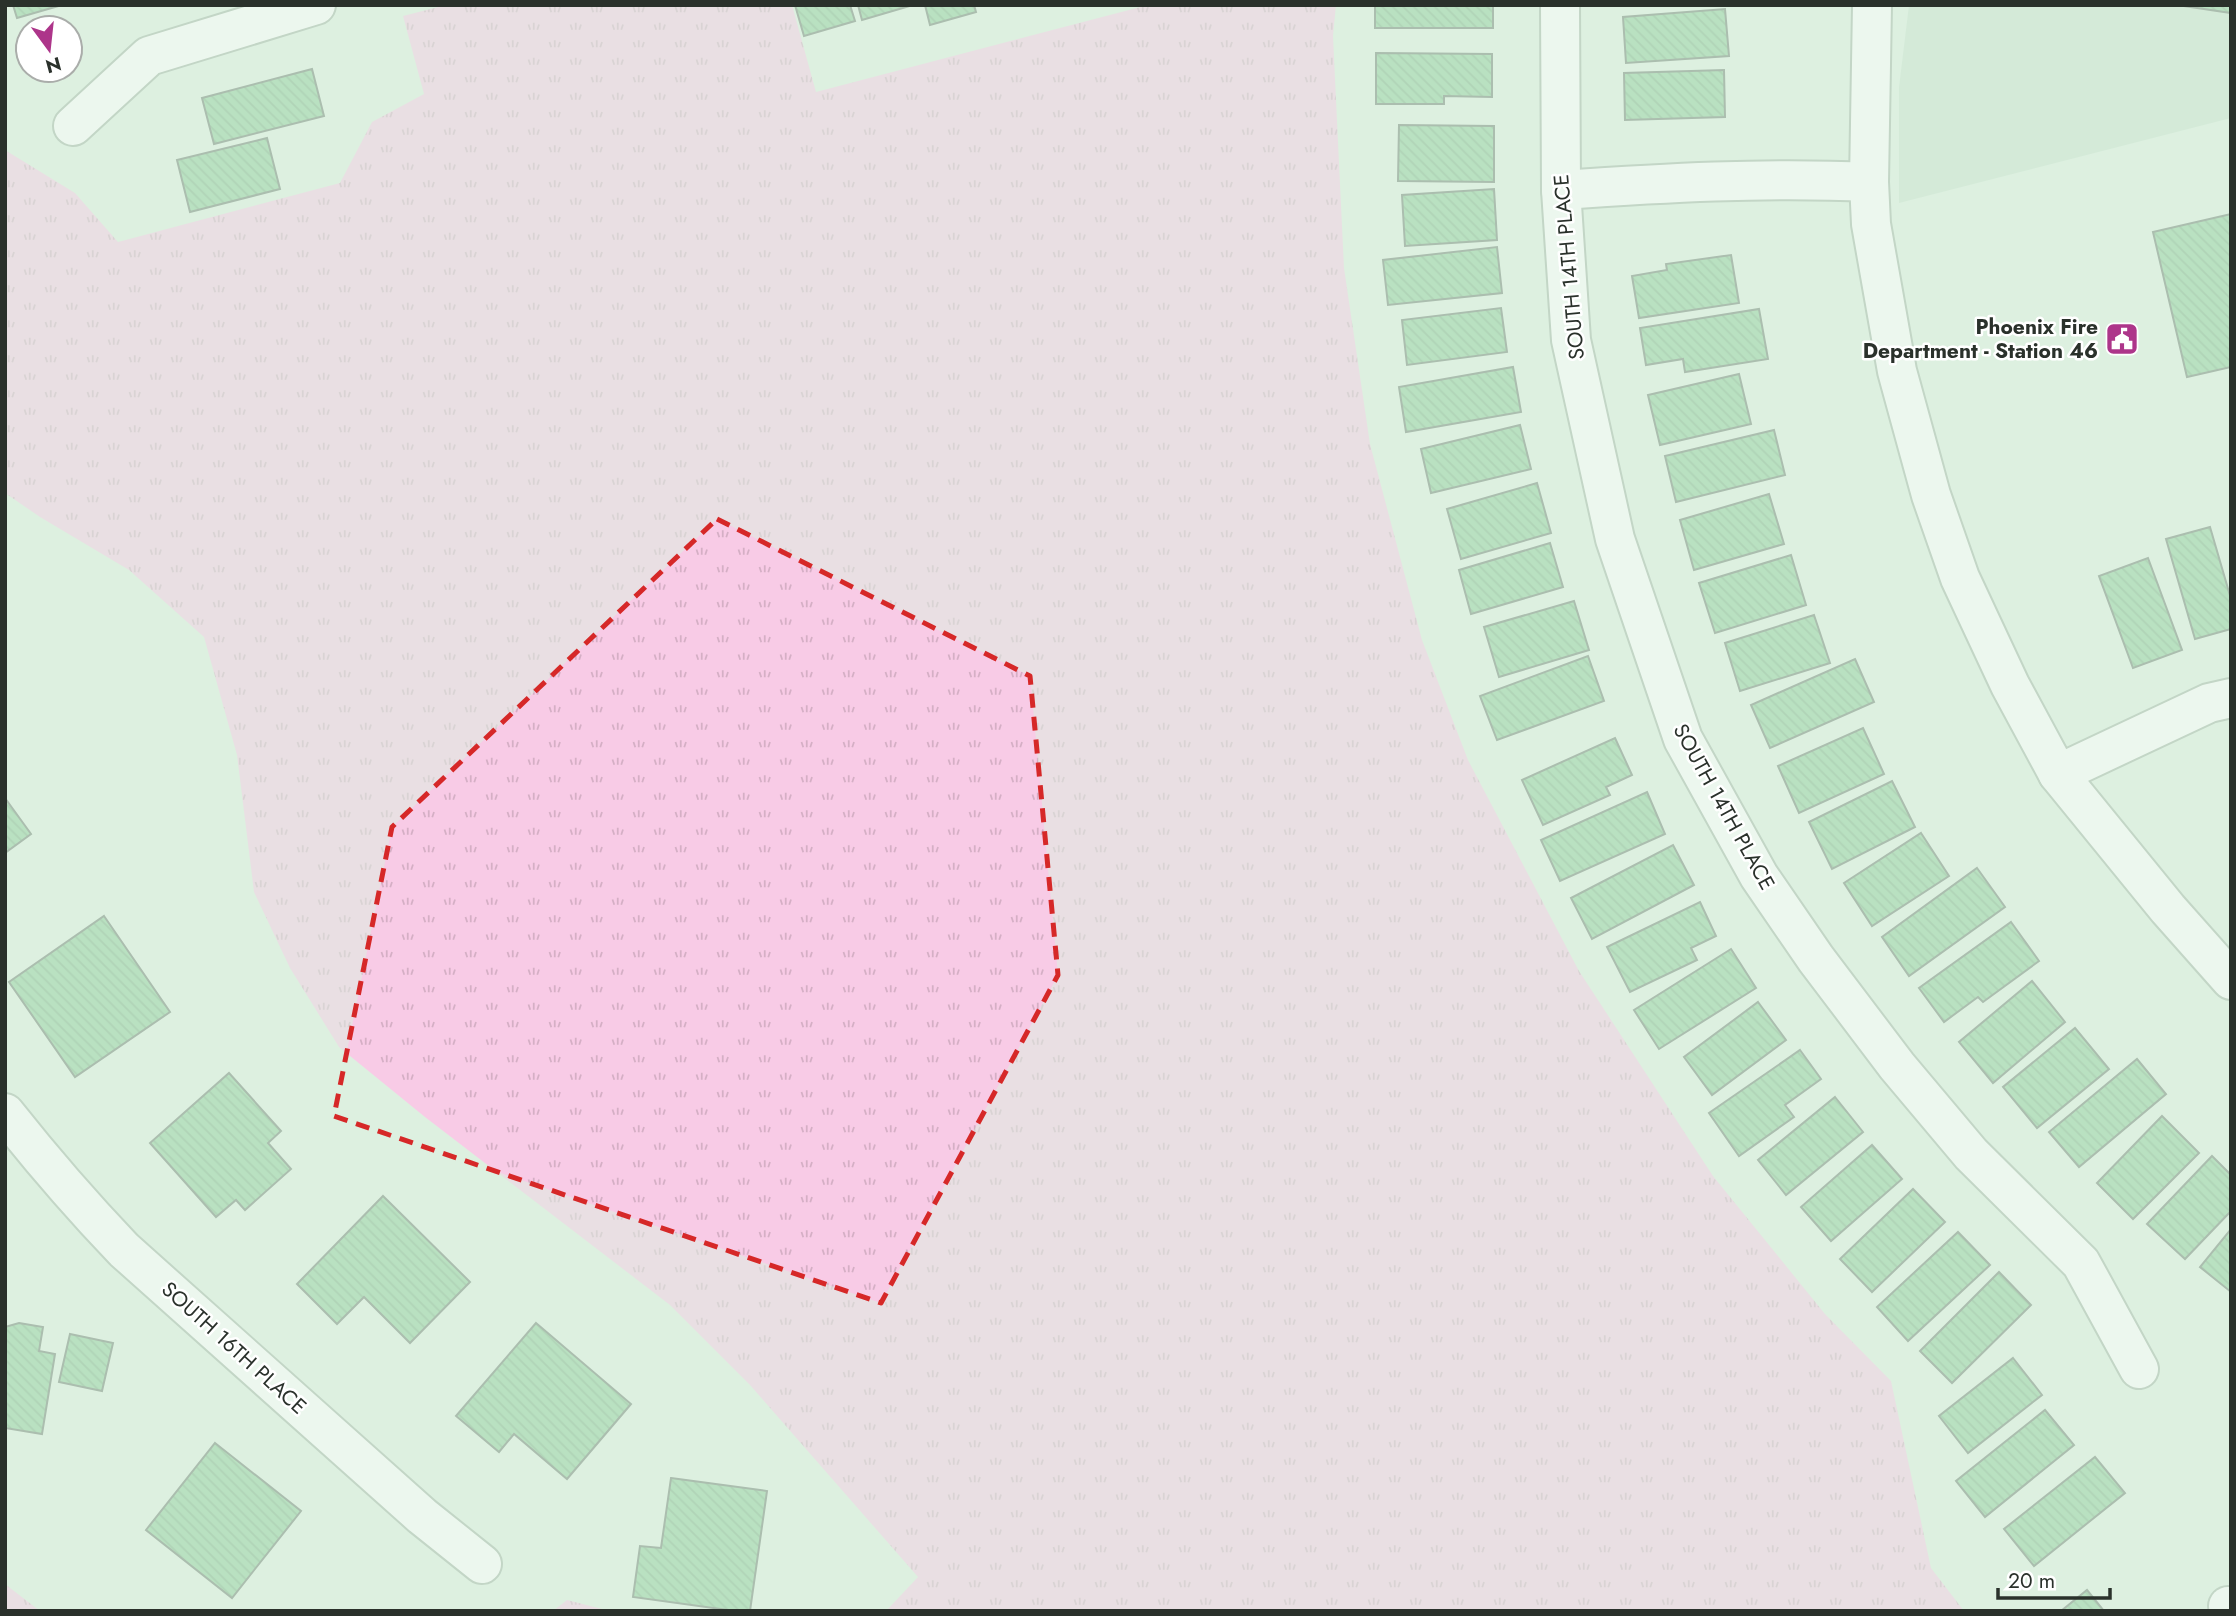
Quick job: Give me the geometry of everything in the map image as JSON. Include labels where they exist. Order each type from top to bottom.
[{"type":"street","points":[[73,126],[149,56],[316,5]]},
{"type":"street","name":"SOUTH 14TH PLACE","points":[[1560,5],[1561,190],[1571,340],[1615,539],[1682,739],[1759,876],[1816,959],[1896,1066],[1971,1154],[2081,1263],[2138,1369]]},
{"type":"street","points":[[1872,5],[1869,182],[1874,246],[1897,371],[1931,495],[1960,578],[2011,685],[2058,774],[2168,909],[2231,980]]},
{"type":"street","points":[[1561,190],[1809,179],[1869,182]]},
{"type":"street","points":[[2058,774],[2209,703],[2231,698]]},
{"type":"street","name":"SOUTH 16TH PLACE","points":[[7,1120],[124,1250],[422,1516],[482,1564]]},
{"type":"highlighted area","points":[[717,519],[1030,676],[1058,975],[881,1303],[334,1116],[392,827]]},
{"type":"shaded area","points":[[1909,5],[2231,5],[2231,118],[1899,203],[1899,87]]},
{"type":"green space","points":[[446,5],[792,5],[816,92],[1148,5],[1336,5],[1333,36],[1344,268],[1370,444],[1422,640],[1468,760],[1579,971],[1713,1176],[1825,1314],[1891,1381],[1931,1568],[1964,1611],[886,1611],[918,1577],[750,1385],[670,1305],[425,1117],[339,1047],[290,968],[254,892],[237,755],[204,637],[129,570],[5,493],[5,150],[75,193],[118,242],[340,183],[372,122],[424,94],[403,16]]},
{"type":"green space","points":[[5,1584],[40,1611],[5,1611]]},
{"type":"green space","points":[[567,1600],[610,1611],[553,1611]]},
{"type":"building","points":[[13,5],[62,5],[31,14],[16,14]]},
{"type":"building","points":[[795,5],[850,5],[855,21],[804,36]]},
{"type":"building","points":[[858,5],[913,5],[862,20]]},
{"type":"building","points":[[925,5],[974,5],[976,12],[930,25]]},
{"type":"building","points":[[1375,5],[1493,5],[1493,28],[1375,28]]},
{"type":"building","points":[[2177,5],[2231,5],[2231,13]]},
{"type":"building","points":[[1725,9],[1729,56],[1626,63],[1623,17]]},
{"type":"building","points":[[1376,53],[1492,54],[1492,97],[1444,96],[1444,104],[1376,104]]},
{"type":"building","points":[[312,69],[324,116],[214,144],[202,98]]},
{"type":"building","points":[[1724,70],[1725,117],[1625,120],[1624,73]]},
{"type":"building","points":[[1399,125],[1494,126],[1494,182],[1398,181]]},
{"type":"building","points":[[267,138],[280,189],[190,212],[177,160]]},
{"type":"building","points":[[1494,189],[1497,240],[1405,246],[1402,195]]},
{"type":"building","points":[[2231,214],[2231,367],[2187,377],[2153,232]]},
{"type":"building","points":[[1497,247],[1502,293],[1388,305],[1383,260]]},
{"type":"building","points":[[1731,255],[1739,303],[1639,318],[1632,276],[1667,270],[1666,264]]},
{"type":"building","points":[[1501,308],[1507,352],[1407,365],[1402,320]]},
{"type":"building","points":[[1759,309],[1768,359],[1685,372],[1683,359],[1646,365],[1640,328]]},
{"type":"building","points":[[1513,367],[1521,412],[1406,432],[1399,387]]},
{"type":"building","points":[[1739,374],[1751,424],[1660,445],[1648,395]]},
{"type":"building","points":[[1520,425],[1531,469],[1431,493],[1421,449]]},
{"type":"building","points":[[1774,430],[1785,475],[1676,502],[1665,456]]},
{"type":"building","points":[[1537,483],[1551,533],[1461,559],[1447,509]]},
{"type":"building","points":[[1769,494],[1784,544],[1694,570],[1680,520]]},
{"type":"building","points":[[2210,527],[2231,599],[2231,629],[2195,639],[2166,539]]},
{"type":"building","points":[[1550,543],[1563,587],[1471,614],[1459,570]]},
{"type":"building","points":[[1791,555],[1806,605],[1715,633],[1699,583]]},
{"type":"building","points":[[2148,558],[2182,650],[2133,668],[2099,576]]},
{"type":"building","points":[[1574,601],[1589,650],[1499,677],[1484,627]]},
{"type":"building","points":[[1814,615],[1830,663],[1740,691],[1725,643]]},
{"type":"building","points":[[1588,656],[1604,701],[1497,740],[1480,696]]},
{"type":"building","points":[[1855,659],[1874,702],[1770,748],[1751,705]]},
{"type":"building","points":[[1863,728],[1884,774],[1799,813],[1778,766]]},
{"type":"building","points":[[1615,738],[1632,775],[1606,787],[1610,795],[1543,825],[1522,780]]},
{"type":"building","points":[[1892,781],[1915,827],[1832,869],[1809,822]]},
{"type":"building","points":[[1647,792],[1665,834],[1560,881],[1541,840]]},
{"type":"building","points":[[5,798],[31,834],[5,853]]},
{"type":"building","points":[[1921,833],[1949,876],[1872,926],[1844,883]]},
{"type":"building","points":[[1673,845],[1694,885],[1592,939],[1571,898]]},
{"type":"building","points":[[1977,868],[2005,907],[1909,976],[1882,937]]},
{"type":"building","points":[[1700,902],[1716,936],[1691,948],[1697,960],[1630,992],[1607,947]]},
{"type":"building","points":[[104,916],[170,1012],[75,1077],[9,982]]},
{"type":"building","points":[[2011,922],[2039,961],[1983,1002],[1978,997],[1944,1022],[1919,988]]},
{"type":"building","points":[[1731,949],[1756,988],[1659,1049],[1634,1010]]},
{"type":"building","points":[[2032,981],[2065,1022],[1993,1083],[1959,1042]]},
{"type":"building","points":[[1758,1002],[1786,1040],[1712,1095],[1684,1057]]},
{"type":"building","points":[[2075,1028],[2109,1069],[2037,1128],[2003,1087]]},
{"type":"building","points":[[1800,1050],[1821,1079],[1785,1105],[1794,1117],[1739,1156],[1709,1113]]},
{"type":"building","points":[[2137,1059],[2166,1094],[2079,1167],[2049,1132]]},
{"type":"building","points":[[229,1073],[281,1131],[268,1143],[291,1169],[245,1210],[236,1200],[216,1217],[150,1143]]},
{"type":"building","points":[[1835,1097],[1863,1132],[1786,1195],[1758,1160]]},
{"type":"building","points":[[2162,1116],[2199,1153],[2133,1219],[2097,1183]]},
{"type":"building","points":[[1872,1145],[1902,1179],[1831,1241],[1801,1207]]},
{"type":"building","points":[[2212,1156],[2231,1175],[2231,1211],[2185,1259],[2147,1224]]},
{"type":"building","points":[[1913,1189],[1945,1222],[1872,1292],[1840,1259]]},
{"type":"building","points":[[383,1196],[470,1282],[410,1343],[364,1297],[337,1324],[297,1284]]},
{"type":"building","points":[[2231,1229],[2231,1292],[2200,1267]]},
{"type":"building","points":[[1958,1232],[1990,1265],[1908,1341],[1877,1307]]},
{"type":"building","points":[[1999,1272],[2031,1305],[1952,1383],[1920,1351]]},
{"type":"building","points":[[19,1323],[43,1327],[39,1351],[55,1354],[42,1434],[5,1428],[5,1327]]},
{"type":"building","points":[[536,1323],[631,1404],[567,1479],[514,1434],[499,1452],[456,1416]]},
{"type":"building","points":[[70,1334],[113,1343],[102,1391],[59,1382]]},
{"type":"building","points":[[2013,1358],[2042,1395],[1968,1453],[1939,1416]]},
{"type":"building","points":[[2045,1410],[2074,1445],[1985,1517],[1956,1481]]},
{"type":"building","points":[[215,1443],[301,1511],[232,1598],[146,1530]]},
{"type":"building","points":[[2095,1457],[2125,1493],[2034,1566],[2004,1529]]},
{"type":"building","points":[[671,1478],[767,1491],[750,1611],[633,1597],[640,1546],[661,1548]]},
{"type":"building","points":[[2087,1590],[2104,1611],[2061,1611]]},
{"type":"place","name":"Phoenix Fire Department - Station 46","points":[[2122,339]]}]
